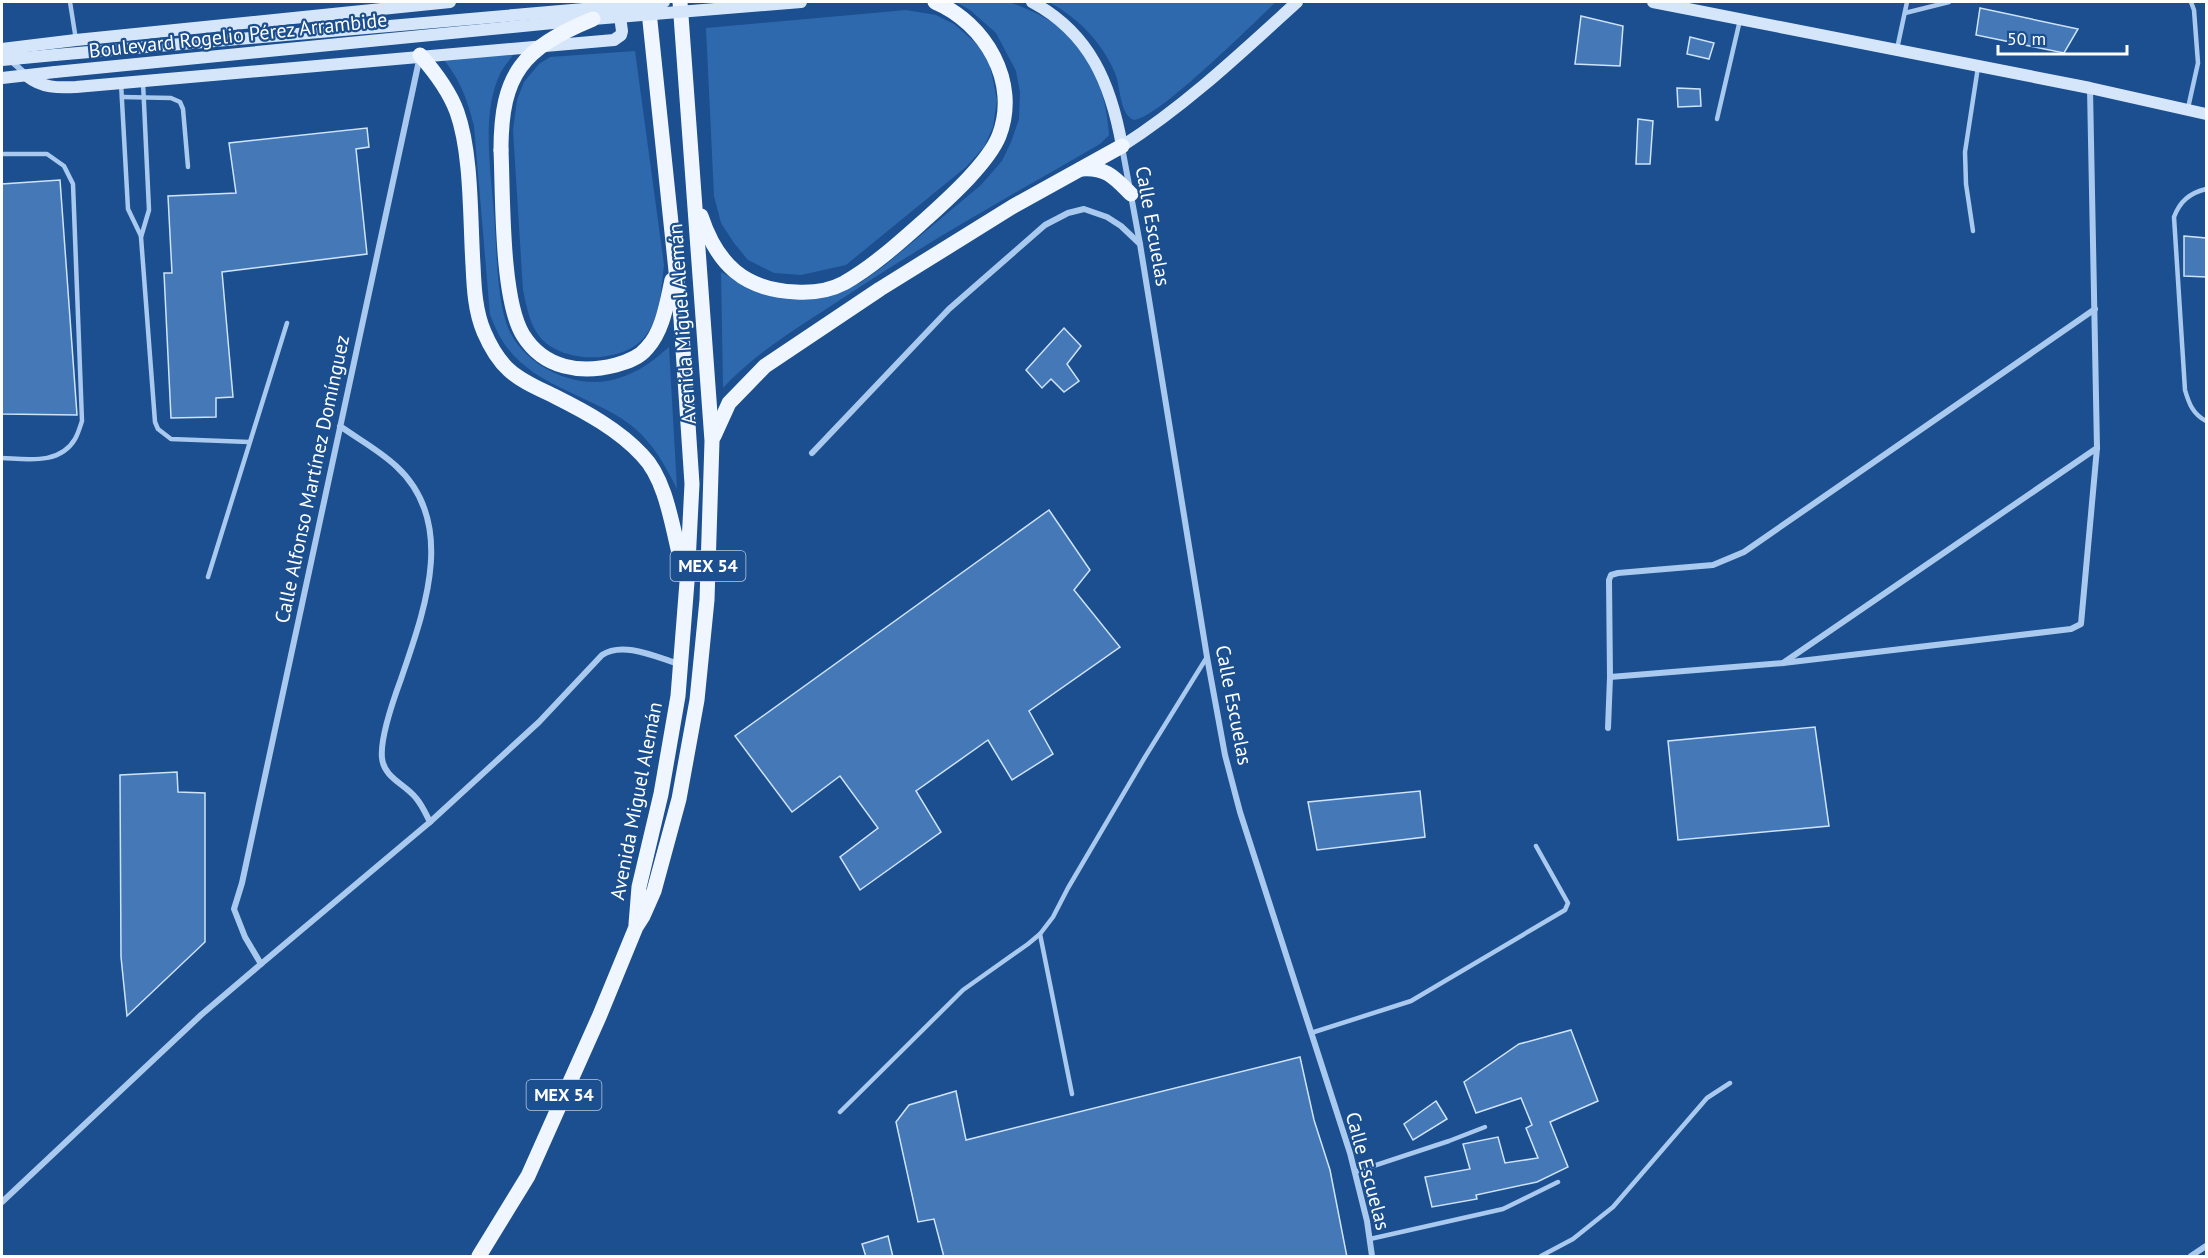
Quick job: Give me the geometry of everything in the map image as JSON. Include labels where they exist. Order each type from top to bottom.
[{"type":"main road","points":[[4,56],[76,40],[450,2]]},
{"type":"main road","points":[[27,75],[40,85],[49,87],[143,82],[420,55],[614,40],[621,35],[622,31],[618,2]]},
{"type":"main road","name":"Boulevard Rogelio Pérez Arrambide","points":[[4,56],[55,55],[664,2]]},
{"type":"main road","name":"Boulevard Rogelio Pérez Arrambide","points":[[2,78],[592,20],[649,8],[801,2]]},
{"type":"main road","points":[[694,196],[714,249],[734,272],[757,286],[782,292],[815,293],[843,284],[899,243],[946,201],[992,151],[999,135],[1006,104],[1003,82],[985,39],[971,24],[950,8],[935,2]]},
{"type":"main road","points":[[1032,2],[1060,20],[1084,44],[1104,79],[1122,146]]},
{"type":"main road","points":[[712,441],[729,403],[765,366],[880,289],[1012,207],[1148,130],[1297,2]]},
{"type":"main road","points":[[1653,2],[1673,3],[1740,20],[1897,49],[2206,114]]},
{"type":"main road","name":"Avenida Miguel Alemán","points":[[636,927],[654,891],[679,799],[697,700],[709,554],[712,441],[680,7]]},
{"type":"main road","name":"Avenida Miguel Alemán","points":[[636,927],[639,887],[661,794],[678,696],[692,484],[681,319],[649,8]]},
{"type":"main road","points":[[592,20],[568,29],[544,43],[524,61],[508,90],[501,128],[504,224],[514,310],[522,335],[533,348],[549,360],[564,366],[597,370],[628,362],[647,348],[657,331],[667,304],[675,268]]},
{"type":"main road","points":[[420,55],[441,81],[453,102],[460,122],[466,154],[474,288],[478,313],[489,343],[509,370],[522,380],[599,421],[644,456],[664,493],[687,582]]},
{"type":"main road","points":[[1081,169],[1094,168],[1107,172],[1131,194]]},
{"type":"main road","points":[[661,794],[679,799]]},
{"type":"main road","name":"MEX 54","points":[[479,1257],[528,1176],[599,1017],[636,927]]},
{"type":"street","name":"Calle Alfonso Martínez Domínguez","points":[[261,964],[244,937],[234,909],[242,883],[420,55]]},
{"type":"street","points":[[4,56],[27,75]]},
{"type":"street","points":[[1610,678],[1782,663],[2071,629],[2078,626],[2083,618],[2097,448],[2090,88]]},
{"type":"street","name":"Calle Escuelas","points":[[1122,146],[1225,754],[1240,813],[1355,1172],[1367,1221],[1372,1257]]},
{"type":"street","points":[[812,453],[949,309],[1045,225],[1068,213],[1084,209],[1107,217],[1121,226],[1140,244]]},
{"type":"street","points":[[1608,728],[1609,580],[1611,575],[1713,565],[1744,552],[2095,309]]},
{"type":"street","points":[[340,426],[396,466],[420,496],[428,516],[431,544],[429,586],[395,696],[383,743],[382,758],[385,770],[417,799],[430,822]]},
{"type":"street","points":[[1782,663],[2097,448]]},
{"type":"street","points":[[2,1202],[201,1015],[430,822],[539,722],[602,655],[610,649],[623,649],[680,664]]},
{"type":"street","points":[[2191,1257],[2206,1246]]},
{"type":"lane","points":[[70,2],[76,40]]},
{"type":"lane","points":[[1897,49],[1907,2]]},
{"type":"lane","points":[[1905,13],[1949,2]]},
{"type":"lane","points":[[2187,111],[2198,63],[2192,2]]},
{"type":"lane","points":[[1718,119],[1740,20]]},
{"type":"lane","points":[[1973,231],[1966,184],[1965,152],[1978,67]]},
{"type":"lane","points":[[141,237],[149,210],[143,82]]},
{"type":"lane","points":[[121,83],[128,209],[141,237],[155,422],[159,429],[171,439],[249,442]]},
{"type":"lane","points":[[122,97],[171,98],[180,102],[183,109],[188,167]]},
{"type":"lane","points":[[2,154],[47,154],[64,166],[73,184],[82,421],[75,440],[60,455],[39,459],[2,458]]},
{"type":"lane","points":[[2206,189],[2198,190],[2179,204],[2174,217],[2185,390],[2191,408],[2197,416],[2206,421]]},
{"type":"lane","points":[[208,576],[287,323]]},
{"type":"lane","points":[[840,1112],[963,990],[1040,934],[1053,917],[1133,777],[1207,657]]},
{"type":"lane","points":[[1311,1033],[1411,1001],[1565,910],[1568,903],[1536,846]]},
{"type":"lane","points":[[1040,934],[1072,1094]]},
{"type":"lane","points":[[1541,1257],[1573,1239],[1613,1208],[1707,1098],[1730,1083]]},
{"type":"lane","points":[[1355,1172],[1449,1142],[1485,1126]]},
{"type":"lane","points":[[1370,1239],[1503,1209],[1558,1182]]},
{"type":"shaded area","points":[[995,1],[1018,5],[1047,19],[1063,31],[1076,44],[1096,77],[1103,95],[1109,135],[1100,144],[938,238],[811,319],[750,362],[723,388],[721,272],[743,284],[832,295],[860,283],[884,266],[981,185],[1002,161],[1019,119],[1020,92],[1016,71],[996,33],[970,10],[956,2]]},
{"type":"shaded area","points":[[1049,2],[1276,2],[1184,87],[1147,115],[1134,120],[1129,117],[1123,106],[1115,73],[1096,41],[1079,23]]},
{"type":"shaded area","points":[[906,10],[936,15],[954,24],[977,44],[989,61],[997,100],[993,127],[984,147],[966,167],[846,265],[801,275],[774,273],[748,260],[721,223],[714,196],[706,28]]},
{"type":"shaded area","points":[[635,51],[664,265],[660,301],[651,327],[636,345],[608,356],[575,356],[547,344],[537,333],[525,301],[513,130],[517,100],[524,82],[539,64],[550,57]]},
{"type":"shaded area","points":[[513,55],[501,71],[494,90],[489,125],[497,267],[505,319],[522,349],[550,371],[567,378],[602,382],[626,376],[646,366],[669,347],[677,489],[658,455],[632,426],[616,415],[562,389],[528,369],[502,340],[490,315],[474,126],[463,91],[443,59]]},
{"type":"building","points":[[1980,8],[2078,29],[2064,53],[1976,35]]},
{"type":"building","points":[[1581,16],[1623,26],[1620,66],[1575,64]]},
{"type":"building","points":[[1690,37],[1714,43],[1709,59],[1687,54]]},
{"type":"building","points":[[1677,88],[1700,89],[1701,106],[1678,107]]},
{"type":"building","points":[[1638,119],[1653,121],[1650,164],[1636,164]]},
{"type":"building","points":[[367,128],[369,147],[356,149],[367,254],[222,272],[233,397],[216,398],[216,417],[171,418],[164,273],[172,273],[168,196],[236,193],[229,143]]},
{"type":"building","points":[[60,180],[77,415],[2,414],[2,184]]},
{"type":"building","points":[[2184,236],[2206,238],[2206,277],[2184,276]]},
{"type":"building","points":[[1064,328],[1081,346],[1067,364],[1079,381],[1064,392],[1051,379],[1042,388],[1026,370]]},
{"type":"building","points":[[1049,510],[1090,570],[1074,590],[1120,647],[1029,711],[1053,754],[1012,780],[988,740],[916,791],[941,832],[860,890],[840,857],[878,828],[840,776],[792,812],[735,736]]},
{"type":"building","points":[[1815,727],[1829,826],[1678,840],[1668,741]]},
{"type":"building","points":[[177,772],[178,792],[205,793],[205,942],[127,1016],[121,957],[120,775]]},
{"type":"building","points":[[1420,791],[1425,837],[1317,850],[1308,802]]},
{"type":"building","points":[[1571,1030],[1598,1101],[1550,1122],[1568,1167],[1537,1182],[1476,1195],[1477,1199],[1432,1207],[1425,1177],[1470,1169],[1463,1144],[1498,1137],[1505,1163],[1538,1158],[1526,1128],[1532,1125],[1521,1098],[1476,1113],[1464,1082],[1519,1044]]},
{"type":"building","points":[[1300,1057],[1314,1120],[1330,1170],[1347,1257],[944,1257],[934,1219],[918,1222],[896,1122],[909,1105],[956,1091],[966,1140]]},
{"type":"building","points":[[1436,1101],[1447,1119],[1413,1140],[1404,1124]]},
{"type":"building","points":[[888,1236],[893,1257],[866,1257],[862,1244]]}]
